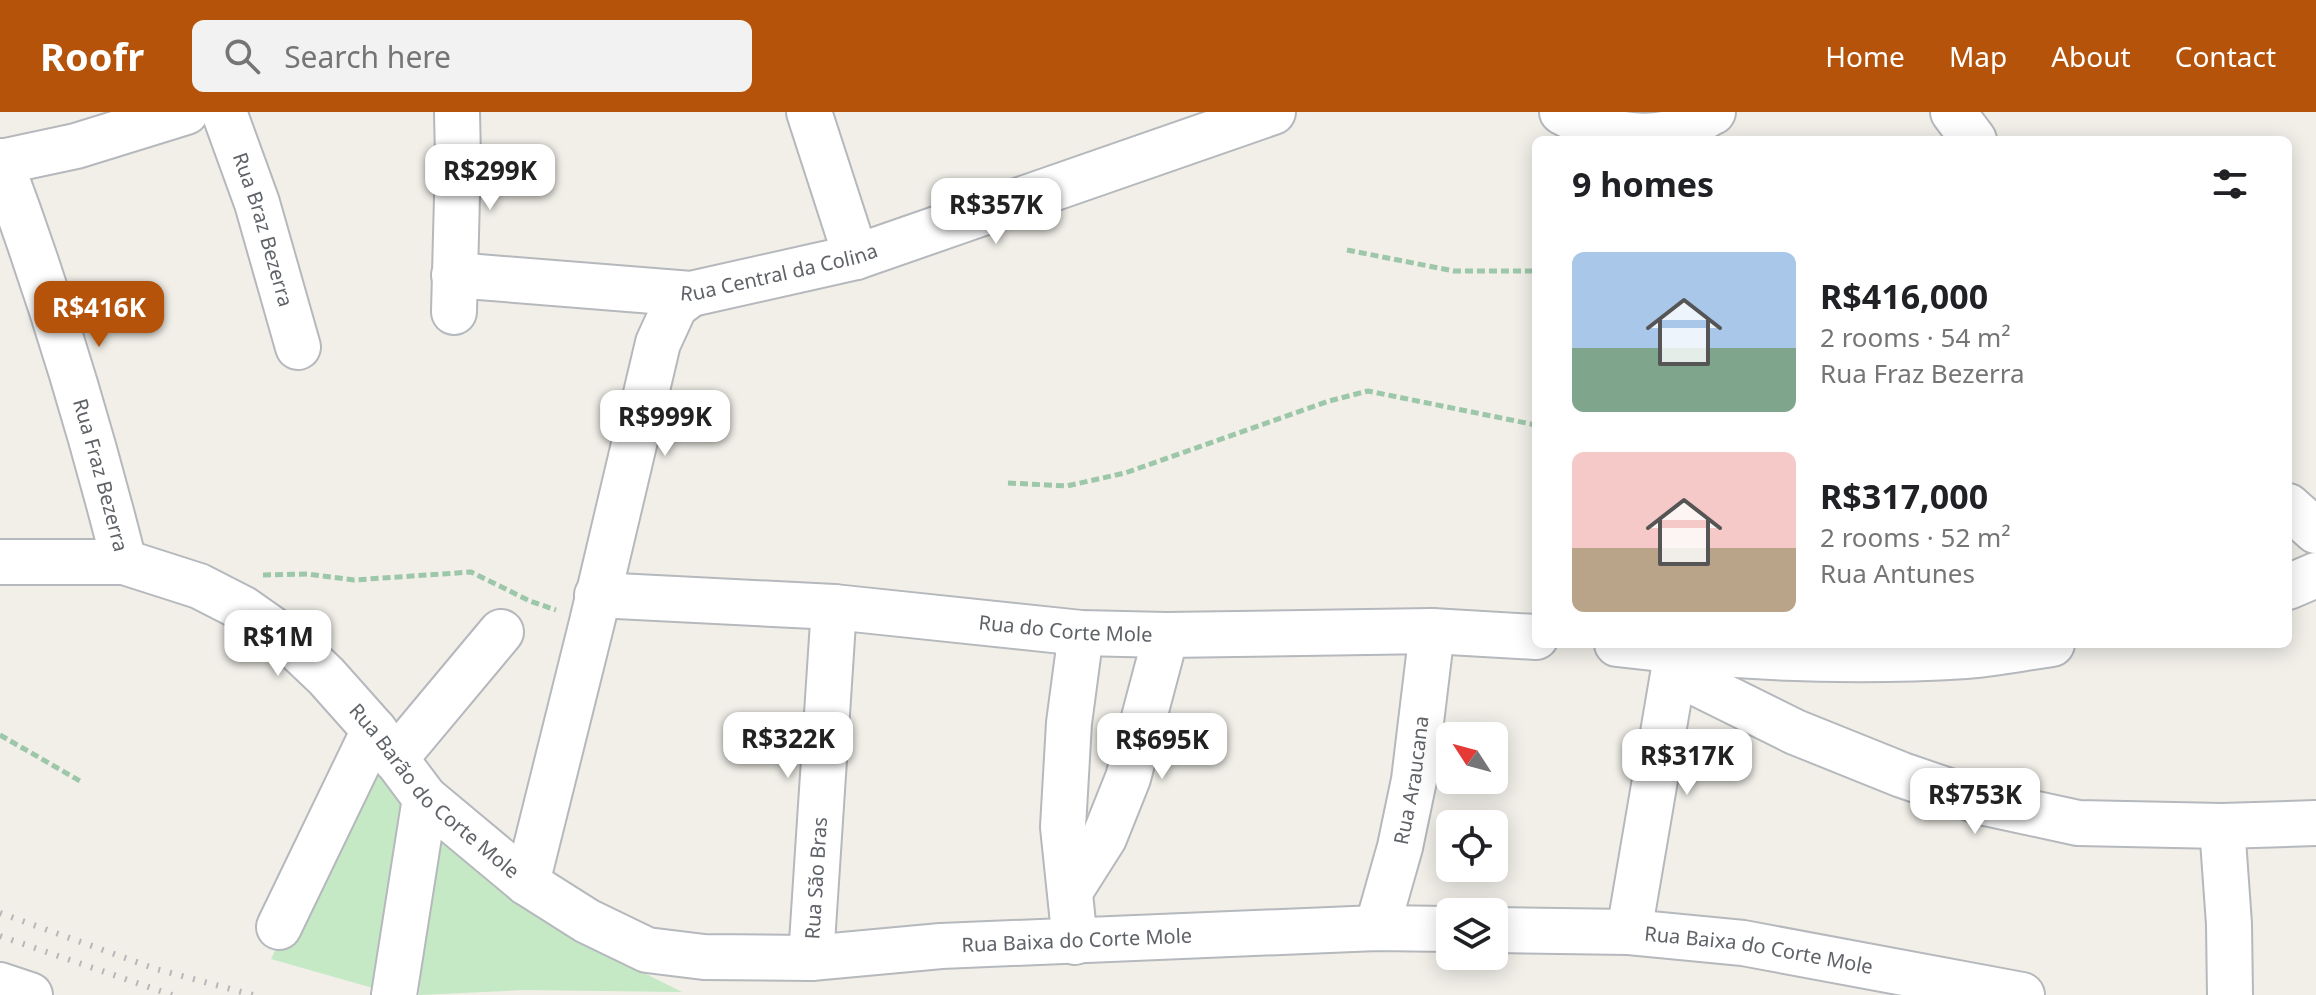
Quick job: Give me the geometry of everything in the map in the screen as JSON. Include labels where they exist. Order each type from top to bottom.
[{"type":"street","points":[[0,162],[76,146],[186,112]]},
{"type":"street","name":"Rua Braz Bezerra","points":[[224,112],[257,203],[298,347]]},
{"type":"street","name":"Rua Central da Colina","points":[[457,112],[454,294],[691,294],[856,257],[1273,112]]},
{"type":"street","points":[[809,112],[856,257]]},
{"type":"street","points":[[1562,112],[1584,125],[1637,136],[1673,132],[1713,112]]},
{"type":"street","points":[[1953,112],[1971,136]]},
{"type":"street","name":"Rua Fraz Bezerra","points":[[0,162],[63,349],[103,479],[124,562]]},
{"type":"street","points":[[527,883],[658,343],[675,306],[691,294]]},
{"type":"street","points":[[2292,510],[2316,531]]},
{"type":"street","name":"Rua Barão do Corte Mole","points":[[0,562],[124,562],[199,586],[242,608],[289,641],[326,676],[425,798],[527,883],[587,921],[647,950],[704,957]]},
{"type":"street","points":[[2292,585],[2316,575]]},
{"type":"street","name":"Rua do Corte Mole","points":[[595,609],[834,607],[1081,633],[1166,635],[1432,631],[1532,637]]},
{"type":"street","name":"Rua São Bras","points":[[811,958],[834,607]]},
{"type":"street","name":"Rua Araucana","points":[[1377,928],[1400,847],[1414,780],[1432,631]]},
{"type":"street","points":[[279,927],[384,745],[501,632]]},
{"type":"street","points":[[1075,942],[1063,827],[1069,723],[1081,633]]},
{"type":"street","points":[[1071,890],[1104,838],[1128,778],[1166,635]]},
{"type":"street","points":[[1630,648],[1676,662],[1795,732],[1902,775],[1981,802],[2078,823],[2222,826],[2316,823]]},
{"type":"street","points":[[1676,662],[1968,656],[2024,648]]},
{"type":"street","points":[[1629,932],[1676,662]]},
{"type":"street","points":[[394,995],[425,798]]},
{"type":"street","points":[[2222,826],[2230,995]]},
{"type":"street","name":"Rua Baixa do Corte Mole","points":[[704,957],[811,958],[941,946],[1377,928],[1436,929]]},
{"type":"street","name":"Rua Baixa do Corte Mole","points":[[1508,930],[1629,932],[1743,943],[2022,995]]},
{"type":"street","points":[[0,985],[30,995]]},
{"type":"path","points":[[1347,250],[1454,271],[1532,271]]},
{"type":"path","points":[[1008,483],[1067,486],[1125,473],[1329,401],[1368,391],[1532,424]]},
{"type":"path","points":[[199,586],[263,575],[307,574],[354,580],[471,572],[530,601],[595,609]]},
{"type":"path","points":[[0,735],[80,781]]},
{"type":"green space","points":[[373,748],[407,803],[373,988],[271,959]]},
{"type":"green space","points":[[433,833],[634,968],[682,992],[524,990],[419,995]]},
{"type":"railway","points":[[0,913],[156,969],[253,995]]},
{"type":"railway","points":[[0,936],[172,995]]}]
